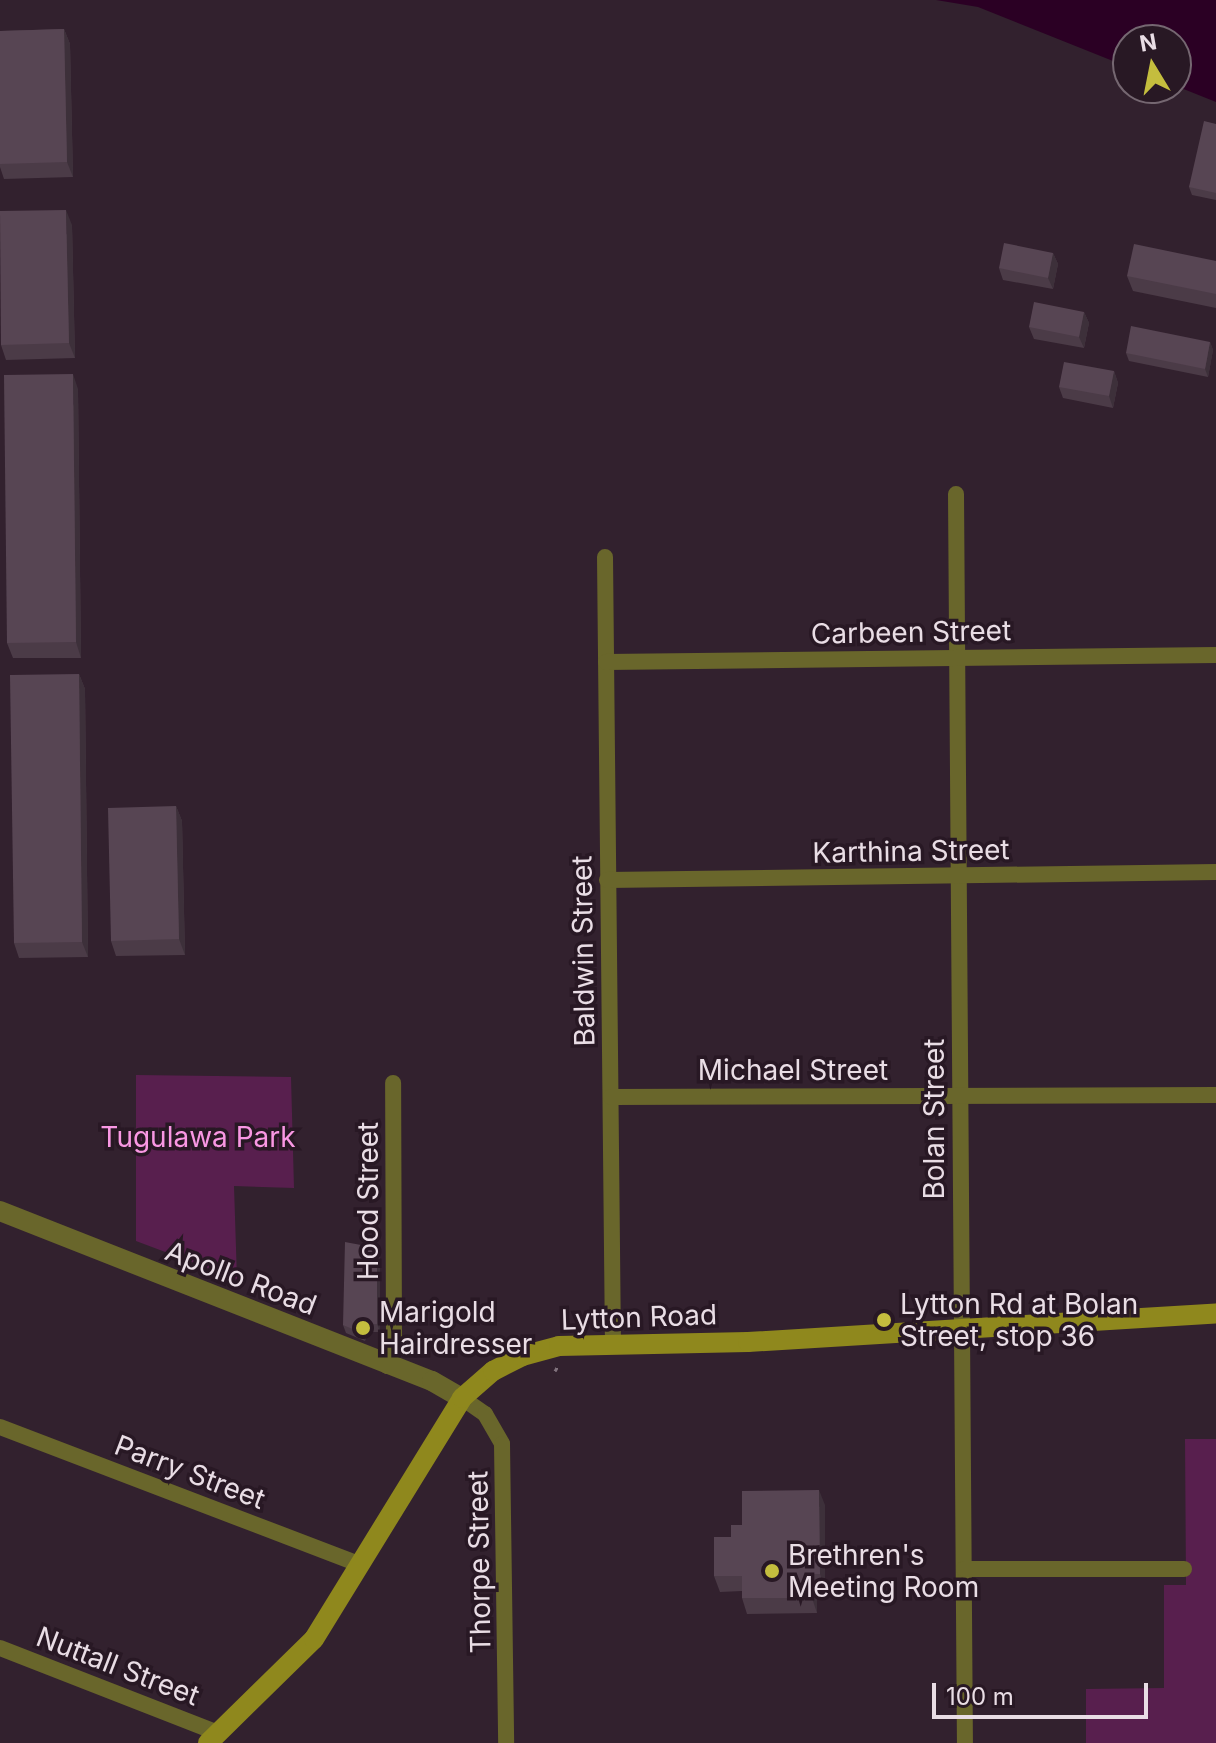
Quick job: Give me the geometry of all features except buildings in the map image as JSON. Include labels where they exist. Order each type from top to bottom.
[{"type":"main road","name":"Lytton Road","points":[[213,1738],[314,1639],[462,1398],[493,1371],[522,1356],[559,1346],[748,1342],[1216,1313]]},
{"type":"street","name":"Bolan Street","points":[[956,494],[965,1743]]},
{"type":"street","name":"Baldwin Street","points":[[605,557],[613,1343]]},
{"type":"street","name":"Carbeen Street","points":[[606,662],[1216,655]]},
{"type":"street","name":"Karthina Street","points":[[607,880],[1216,872]]},
{"type":"street","name":"Hood Street","points":[[387,1366],[394,1332],[393,1083]]},
{"type":"street","name":"Michael Street","points":[[611,1097],[1216,1095]]},
{"type":"street","name":"Apollo Road","points":[[0,1211],[462,1398]]},
{"type":"street","name":"Thorpe Street","points":[[462,1398],[485,1414],[502,1444],[506,1743]]},
{"type":"street","name":"Parry Street","points":[[0,1427],[361,1565]]},
{"type":"street","points":[[964,1569],[1184,1569]]},
{"type":"street","name":"Nuttall Street","points":[[0,1648],[213,1738]]},
{"type":"green space","name":"Tugulawa Park","points":[[136,1075],[291,1077],[294,1188],[234,1186],[237,1279],[136,1241]]},
{"type":"green space","points":[[1185,1439],[1216,1439],[1216,1743],[1086,1743],[1086,1689],[1164,1688],[1164,1585],[1186,1585]]},
{"type":"shaded area","points":[[936,0],[1216,0],[1216,102],[1192,92],[1192,24],[1112,24],[1112,61],[978,7]]},
{"type":"place","name":"Lytton Rd at Bolan Street, stop 36","points":[[884,1320]]},
{"type":"place","name":"Marigold Hairdresser","points":[[363,1328]]},
{"type":"place","name":"Brethren's Meeting Room","points":[[772,1571]]}]
